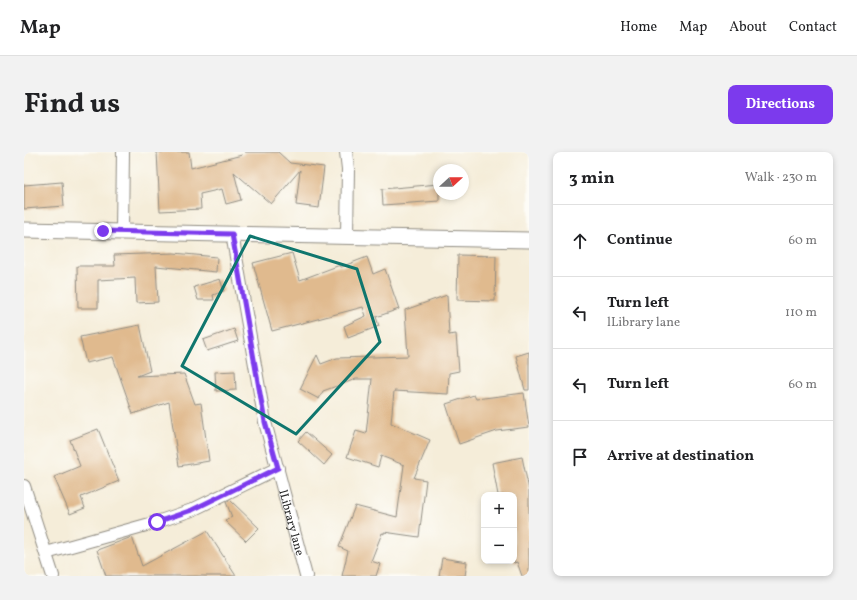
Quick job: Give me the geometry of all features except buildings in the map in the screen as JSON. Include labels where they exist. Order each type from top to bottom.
[{"type":"street","points":[[122,231],[123,152]]},
{"type":"street","points":[[346,152],[348,169],[347,236]]},
{"type":"street","points":[[24,230],[529,240]]},
{"type":"street","name":"lLibrary lane","points":[[232,234],[265,422],[306,576]]},
{"type":"street","points":[[46,553],[157,522],[192,510],[278,468]]},
{"type":"street","points":[[24,486],[53,576]]},
{"type":"highlighted area","points":[[250,236],[357,269],[380,342],[296,434],[182,366]]},
{"type":"route","points":[[103,231],[232,234],[265,422],[278,468],[215,500],[157,522]]}]
